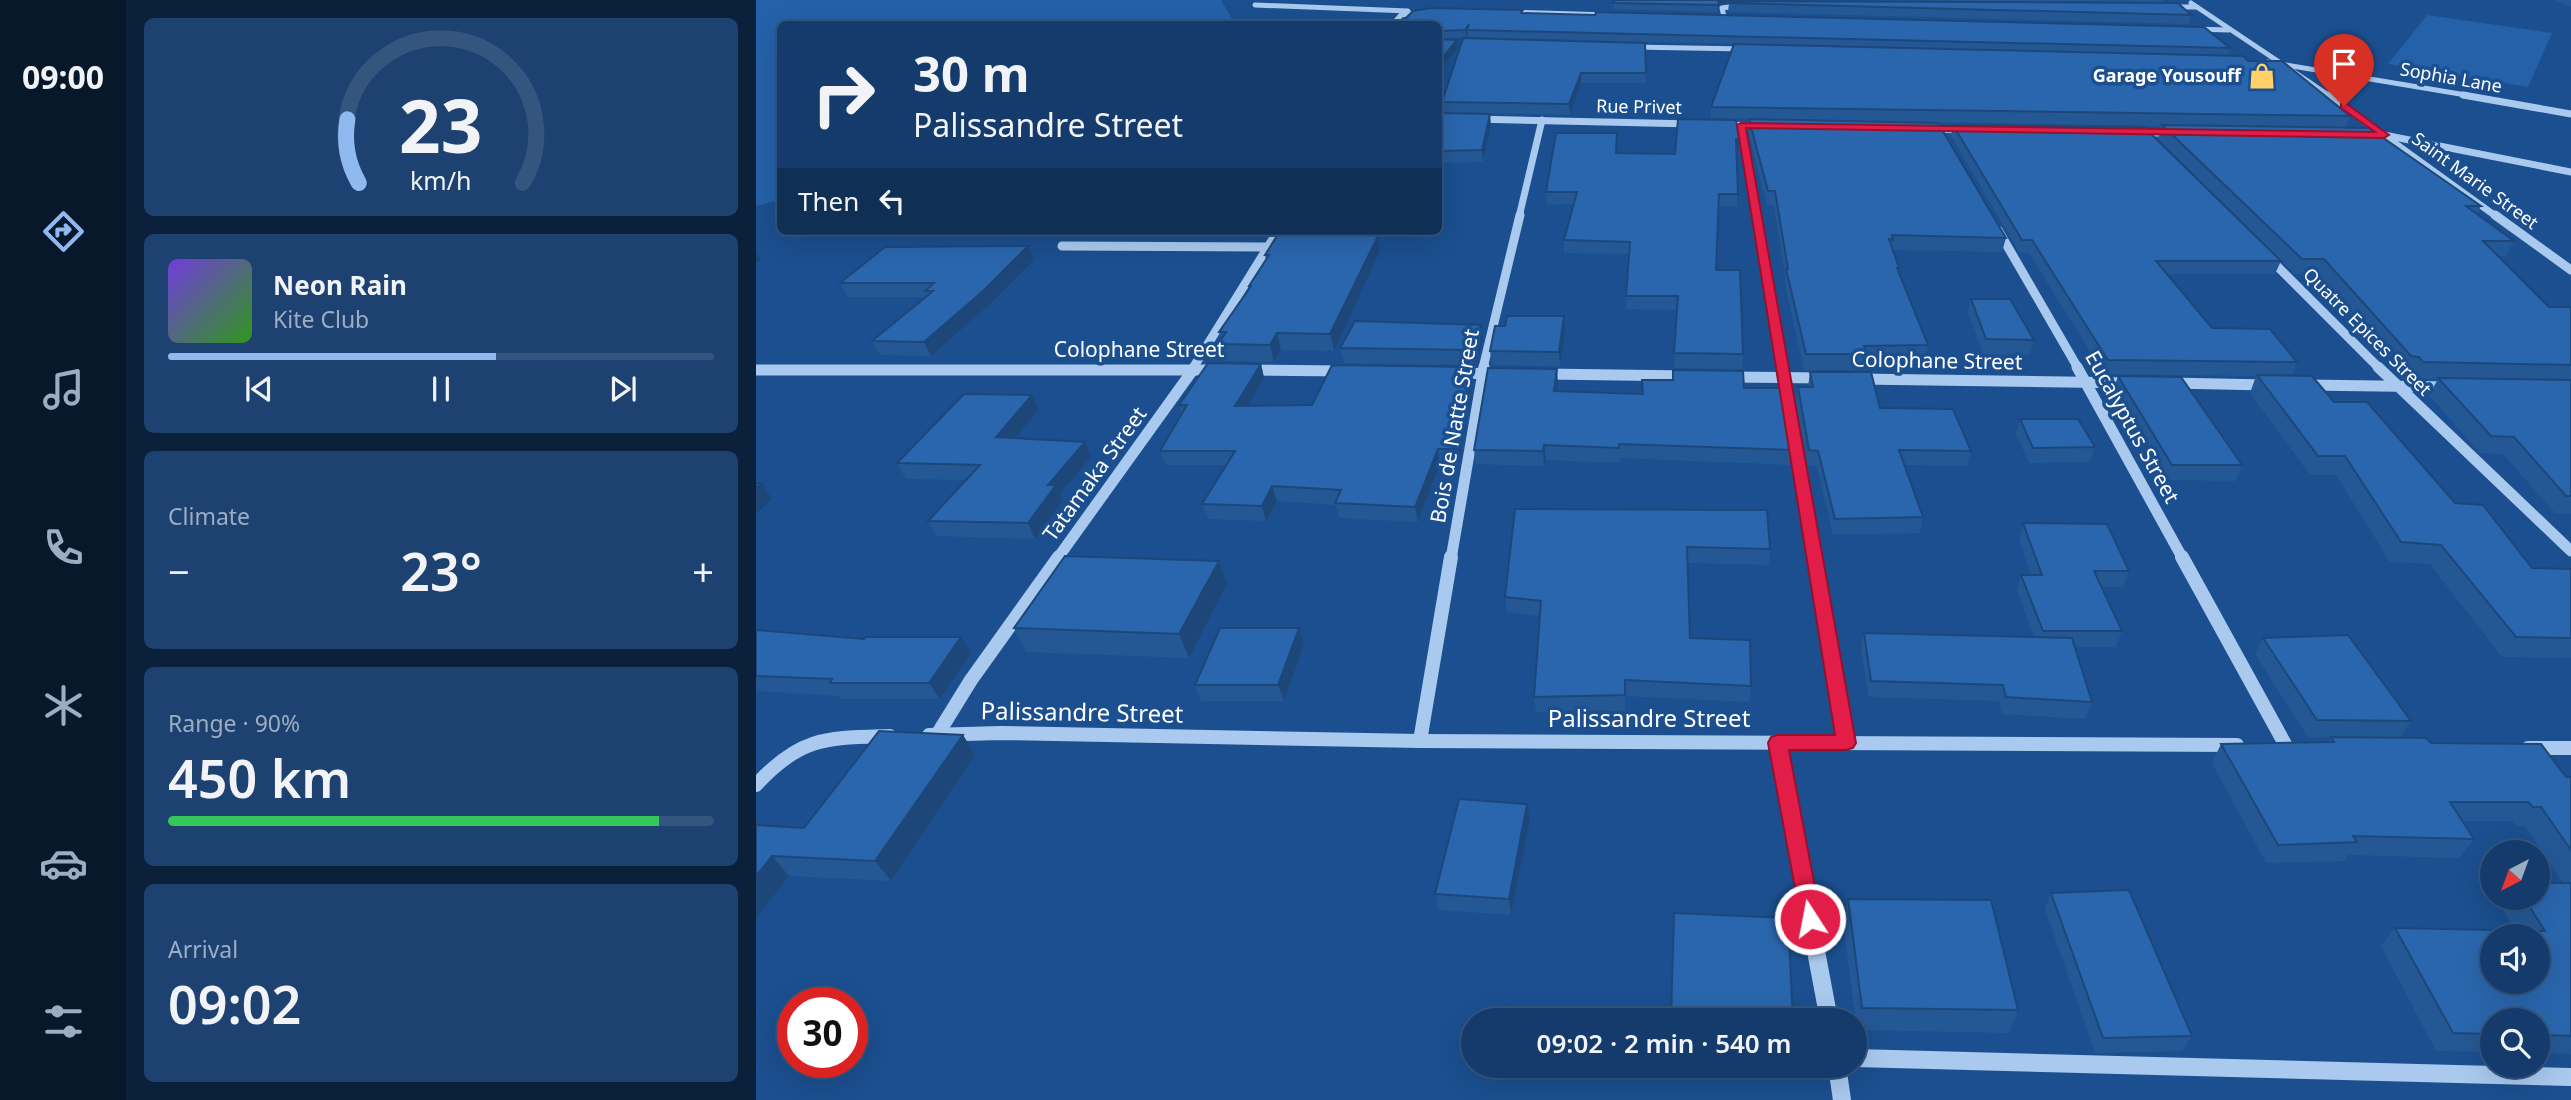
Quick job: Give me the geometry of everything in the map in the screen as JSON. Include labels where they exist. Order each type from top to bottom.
[{"type":"street","name":"Saint Marie Street","points":[[2187,0],[2229,30],[2284,63],[2571,270]]},
{"type":"street","points":[[1255,5],[1416,12]]},
{"type":"street","points":[[1724,18],[1722,8],[1751,5]]},
{"type":"street","points":[[2155,7],[2197,7]]},
{"type":"street","points":[[1396,21],[1401,15],[1432,10]]},
{"type":"street","points":[[1502,12],[1613,15]]},
{"type":"street","points":[[1710,17],[1738,18]]},
{"type":"street","points":[[2188,29],[2229,30]]},
{"type":"street","points":[[1619,46],[1757,50]]},
{"type":"street","points":[[2256,62],[2284,63]]},
{"type":"street","name":"Sophia Lane","points":[[2284,63],[2571,114]]},
{"type":"street","name":"Rue Privet","points":[[1464,118],[1701,124]]},
{"type":"street","name":"Bois de Natte Street","points":[[1420,741],[1482,373],[1542,120]]},
{"type":"street","points":[[1715,125],[1768,126]]},
{"type":"street","points":[[1741,125],[1846,743]]},
{"type":"street","points":[[1913,129],[1981,130]]},
{"type":"street","points":[[1940,130],[1947,142]]},
{"type":"street","points":[[2131,133],[2184,133]]},
{"type":"street","points":[[2144,133],[2154,143]]},
{"type":"street","points":[[2357,135],[2384,135],[2571,172]]},
{"type":"street","name":"Eucalyptus Street","points":[[1989,214],[2086,382],[2279,746]]},
{"type":"street","name":"Tatamaka Street","points":[[937,735],[971,680],[1193,369],[1276,235]]},
{"type":"street","points":[[1062,246],[1268,247]]},
{"type":"street","name":"Quatre Epices Street","points":[[2262,250],[2399,387],[2571,551]]},
{"type":"street","name":"Colophane Street","points":[[756,370],[1193,369],[1358,372]]},
{"type":"street","points":[[1441,373],[1509,374]]},
{"type":"street","points":[[1537,374],[1701,377]]},
{"type":"street","name":"Colophane Street","points":[[1714,377],[1838,379]]},
{"type":"street","name":"Colophane Street","points":[[1852,379],[2140,383]]},
{"type":"street","points":[[2154,383],[2276,385]]},
{"type":"street","points":[[2290,385],[2465,388]]},
{"type":"street","name":"Palissandre Street","points":[[756,785],[783,755],[832,738],[1015,733],[1420,741],[2279,746]]},
{"type":"street","points":[[1777,743],[1827,1008]]},
{"type":"street","points":[[2517,748],[2571,748]]},
{"type":"street","points":[[1867,1058],[2571,1077]]},
{"type":"street","points":[[1839,1078],[1842,1100]]},
{"type":"shaded area","points":[[756,0],[1221,0],[1233,21],[777,21],[777,201],[756,206]]},
{"type":"shaded area","points":[[2427,15],[2552,33],[2528,87],[2388,64]]},
{"type":"building","points":[[1615,0],[1719,0],[1718,5],[1613,3]]},
{"type":"building","points":[[1729,3],[2178,3],[2191,15]]},
{"type":"building","points":[[1431,8],[1595,15],[1596,12],[2204,27],[2230,48],[1467,30],[1469,24],[1465,30],[1442,31],[1442,21],[1403,21],[1413,11]]},
{"type":"building","points":[[1463,38],[1645,43],[1646,73],[1581,73],[1569,104],[1442,102]]},
{"type":"building","points":[[1442,39],[1457,40],[1442,58]]},
{"type":"building","points":[[1734,44],[2243,56],[2248,61],[2282,61],[2350,116],[1711,107]]},
{"type":"building","points":[[1442,113],[1490,114],[1482,150],[1442,151]]},
{"type":"building","points":[[1678,119],[1736,120],[1739,139],[1736,139],[1738,194],[1719,194],[1716,270],[1740,270],[1743,354],[1674,353],[1678,296],[1626,296],[1630,242],[1564,240],[1577,192],[1546,192],[1556,133],[1617,133],[1616,153],[1675,154]]},
{"type":"building","points":[[1749,119],[1938,123],[2006,238],[1892,235],[1893,240],[1889,239],[1897,268],[1928,345],[1864,346],[1867,354],[1806,354],[1786,269],[1775,191],[1768,191]]},
{"type":"building","points":[[1953,125],[2144,127],[2281,261],[2156,261],[2212,328],[2270,329],[2297,362],[2108,360],[2032,240],[2022,240]]},
{"type":"building","points":[[2162,125],[2369,128],[2481,206],[2466,206],[2514,241],[2483,241],[2549,307],[2571,307],[2571,365],[2423,362],[2419,357],[2411,356],[2324,259],[2302,259]]},
{"type":"building","points":[[1278,235],[1378,236],[1330,334],[1277,333],[1270,345],[1218,344],[1226,332],[1219,332],[1269,255],[1265,255]]},
{"type":"building","points":[[1028,246],[983,291],[924,342],[872,341],[933,291],[925,291],[934,283],[840,283],[885,247]]},
{"type":"building","points":[[1971,299],[2010,299],[2034,340],[1986,339]]},
{"type":"building","points":[[1507,316],[1564,316],[1559,352],[1490,351],[1495,326],[1505,326]]},
{"type":"building","points":[[1355,321],[1481,325],[1474,350],[1340,348]]},
{"type":"building","points":[[1208,363],[1261,364],[1235,406],[1312,405],[1332,365],[1471,367],[1457,449],[1438,449],[1415,507],[1335,503],[1341,490],[1272,486],[1262,506],[1202,504],[1235,451],[1160,451],[1187,405],[1179,405]]},
{"type":"building","points":[[1488,368],[1557,369],[1554,391],[1643,394],[1642,380],[1673,380],[1673,370],[1743,371],[1744,388],[1781,388],[1792,450],[1619,444],[1619,448],[1544,445],[1543,451],[1474,450]]},
{"type":"building","points":[[1810,372],[1871,372],[1880,408],[1953,409],[1971,451],[1899,450],[1923,517],[1835,519],[1818,451],[1809,450],[1798,387],[1813,387]]},
{"type":"building","points":[[2257,375],[2312,376],[2334,402],[2367,402],[2455,503],[2483,505],[2532,568],[2571,569],[2571,638],[2516,637],[2441,545],[2401,542],[2345,456],[2318,456]]},
{"type":"building","points":[[2118,376],[2181,377],[2242,465],[2172,465]]},
{"type":"building","points":[[2438,378],[2571,380],[2571,496],[2566,496],[2514,437],[2491,436]]},
{"type":"building","points":[[964,394],[1032,395],[996,437],[1085,442],[1048,485],[1056,485],[1028,523],[928,521],[980,465],[897,463]]},
{"type":"building","points":[[2020,419],[2078,419],[2095,447],[2033,448]]},
{"type":"building","points":[[1515,509],[1767,510],[1770,549],[1687,547],[1690,638],[1750,640],[1751,686],[1625,680],[1625,695],[1534,697],[1541,601],[1505,597]]},
{"type":"building","points":[[2023,523],[2107,524],[2129,571],[2094,571],[2122,631],[2043,631],[2021,575],[2042,575]]},
{"type":"building","points":[[1065,556],[1219,561],[1179,634],[1014,628]]},
{"type":"building","points":[[1220,628],[1299,628],[1278,685],[1195,685]]},
{"type":"building","points":[[756,630],[864,639],[961,637],[929,683],[830,683],[832,679],[756,676]]},
{"type":"building","points":[[1864,633],[2072,638],[2092,702],[2006,697],[2003,685],[1871,681]]},
{"type":"building","points":[[2348,635],[2411,721],[2317,720],[2263,638]]},
{"type":"building","points":[[879,731],[963,735],[875,861],[772,856],[756,876],[756,825],[804,828]]},
{"type":"building","points":[[2331,737],[2426,738],[2431,743],[2541,744],[2566,777],[2571,777],[2571,850],[2541,807],[2533,807],[2528,802],[2450,802],[2474,839],[2353,836],[2357,842],[2278,845],[2221,744],[2334,742]]},
{"type":"building","points":[[1459,799],[1527,804],[1509,899],[1435,894]]},
{"type":"building","points":[[2550,883],[2571,883],[2571,1036],[2550,1035],[2550,1008],[2480,1008],[2480,1034],[2453,1033],[2395,928],[2480,930],[2480,994],[2550,994],[2550,924],[2541,924],[2532,910],[2550,910]]},
{"type":"building","points":[[2129,890],[2192,1036],[2103,1038],[2051,893]]},
{"type":"building","points":[[1848,899],[1991,900],[2018,1010],[1862,1008]]},
{"type":"building","points":[[1674,913],[1788,918],[1792,1008],[1671,1008]]},
{"type":"place","name":"Garage Yousouff","points":[[2262,76]]},
{"type":"route","points":[[1810,919],[1777,743],[1846,743],[1741,125],[2384,135],[2344,106]]}]
